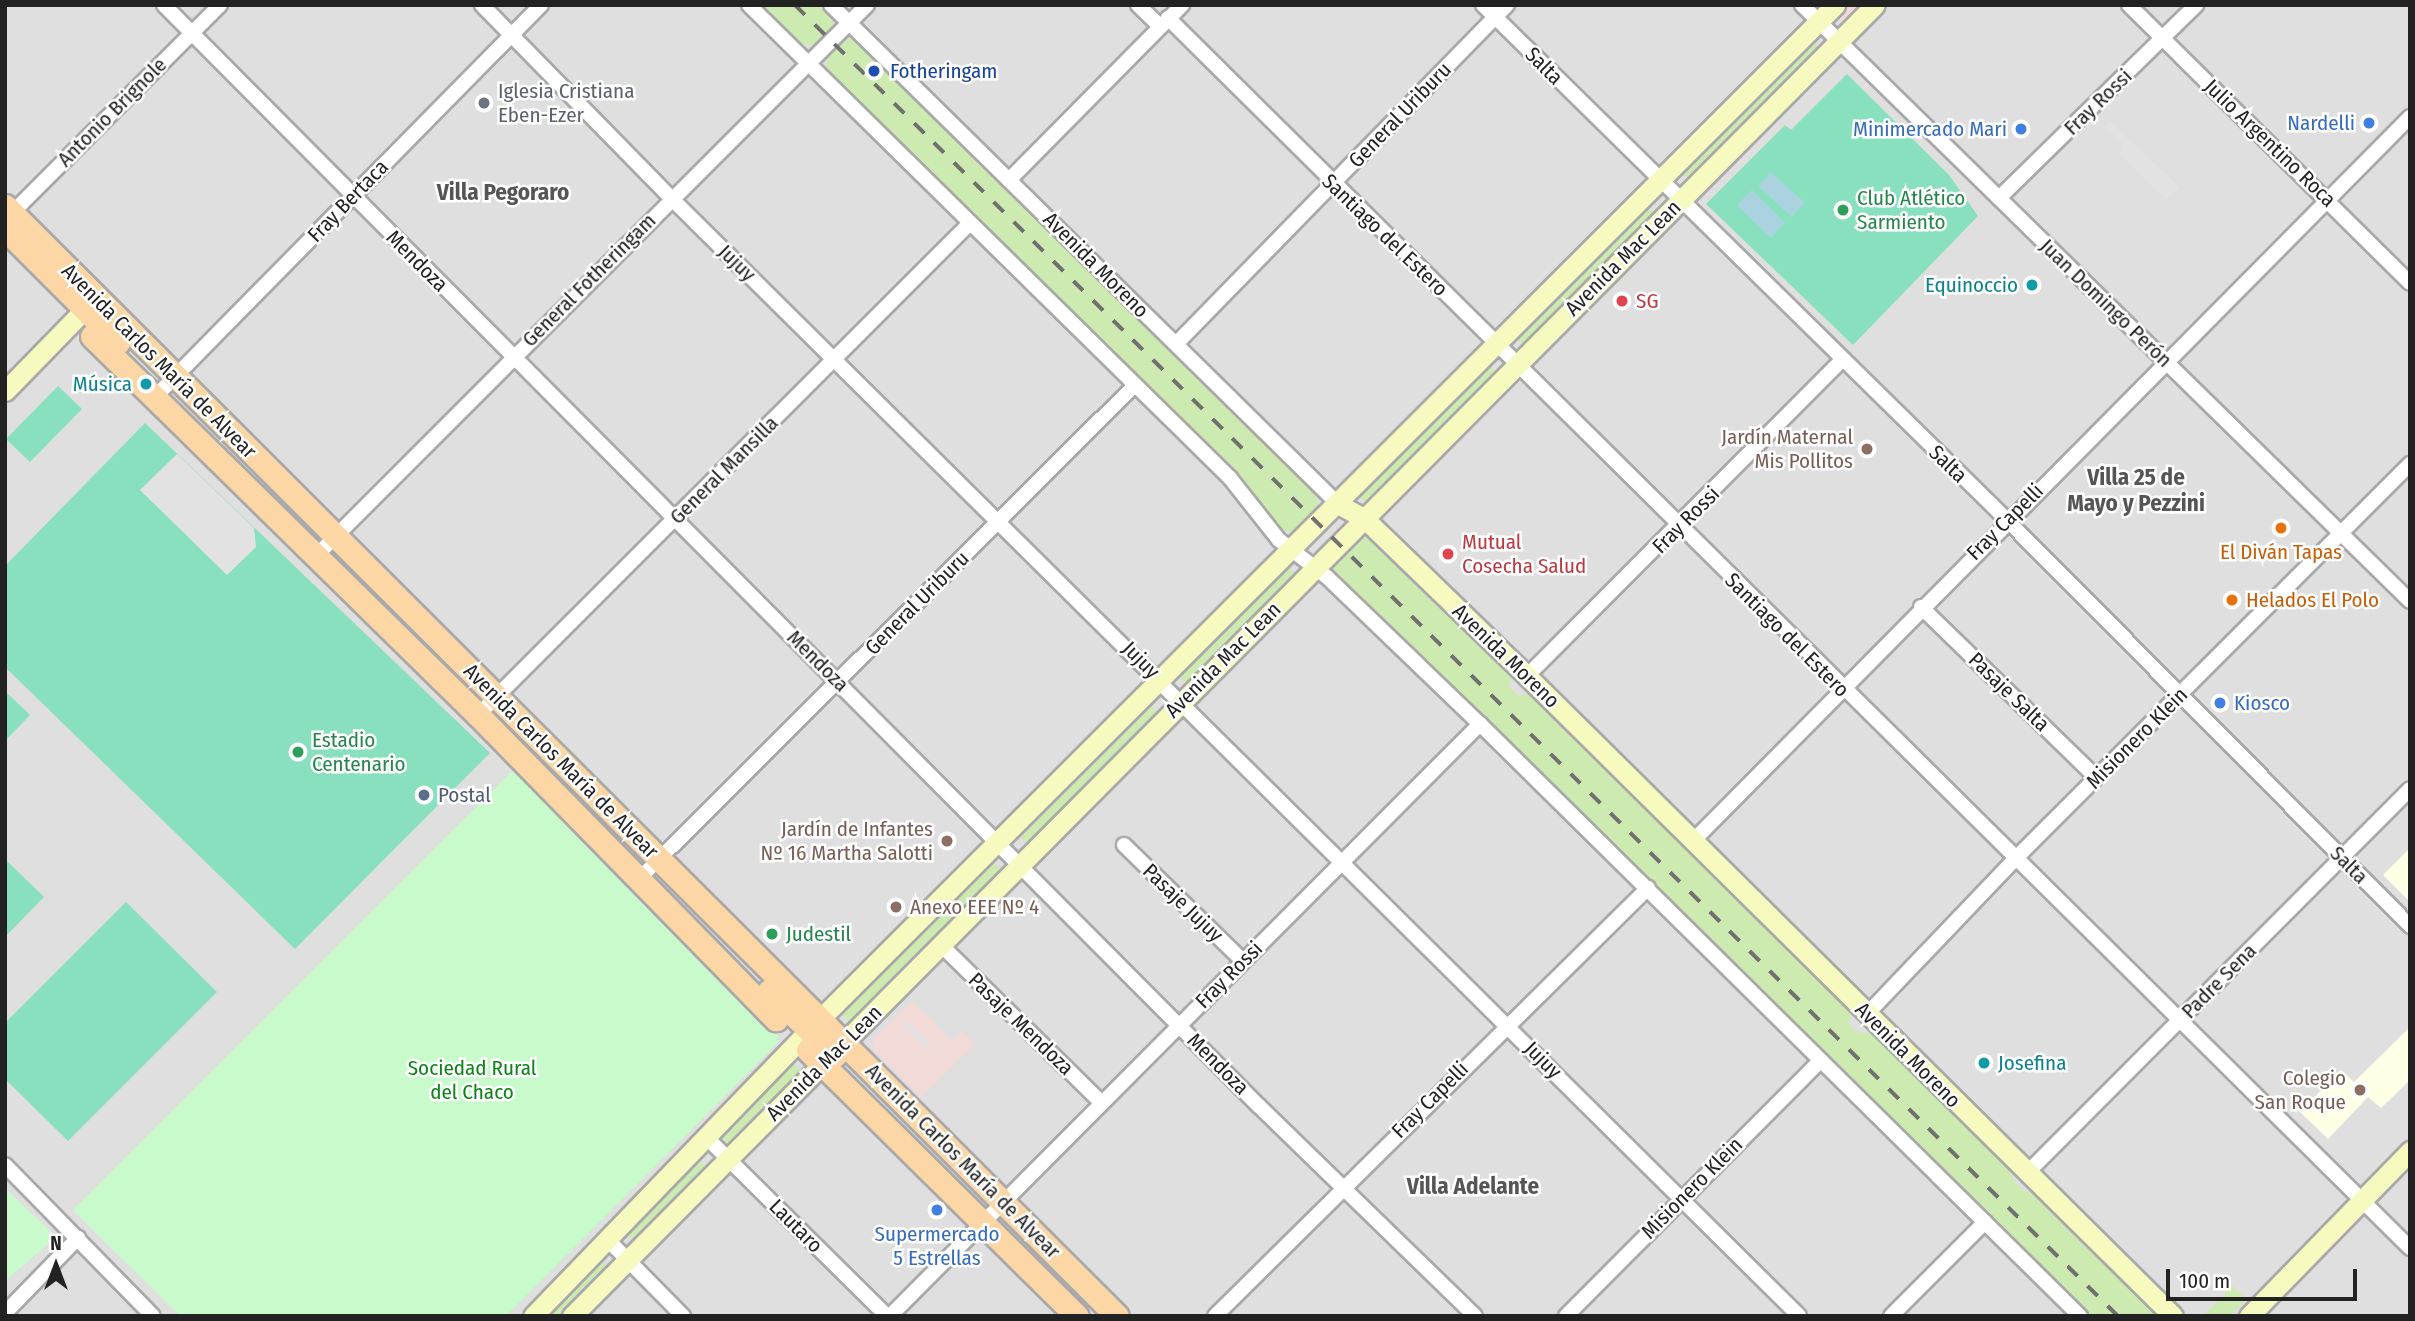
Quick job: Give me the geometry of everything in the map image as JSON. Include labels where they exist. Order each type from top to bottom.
[{"type":"main road","name":"Avenida Mac Lean","points":[[533,1316],[809,1031],[1338,504],[1658,179],[1835,5]]},
{"type":"main road","name":"Avenida Mac Lean","points":[[572,1316],[626,1258],[834,1054],[1182,700],[1875,5]]},
{"type":"main road","name":"Avenida Carlos María de Alvear","points":[[7,217],[80,314]]},
{"type":"main road","name":"Avenida Carlos María de Alvear","points":[[7,217],[165,388],[1098,1316]]},
{"type":"main road","name":"Avenida Carlos María de Alvear","points":[[5,250],[165,388]]},
{"type":"main road","points":[[5,391],[80,314]]},
{"type":"main road","name":"Avenida Moreno","points":[[1338,504],[1365,519],[1527,676],[2173,1316]]},
{"type":"main road","points":[[2249,1316],[2410,1151]]},
{"type":"main road","name":"Avenida Carlos María de Alvear","points":[[994,1211],[1077,1316]]},
{"type":"main road","name":"Avenida Carlos María de Alvear","points":[[994,1211],[1117,1316]]},
{"type":"street","name":"Mendoza","points":[[163,5],[674,519],[1021,863],[1180,1026],[1475,1316]]},
{"type":"street","name":"Antonio Brignole","points":[[7,217],[220,5]]},
{"type":"street","name":"Jujuy","points":[[482,5],[671,198],[1182,700],[1799,1316]]},
{"type":"street","name":"Fray Bertaca","points":[[165,388],[541,5]]},
{"type":"street","points":[[749,5],[1230,478],[1289,550],[1327,578],[1480,724],[2080,1316]]},
{"type":"street","name":"Avenida Moreno","points":[[831,5],[1338,504]]},
{"type":"street","name":"General Fotheringam","points":[[324,547],[867,5]]},
{"type":"street","name":"Santiago del Estero","points":[[1138,5],[1164,22],[1495,342],[1841,688],[2410,1248]]},
{"type":"street","points":[[1009,180],[1182,5]]},
{"type":"street","name":"Salta","points":[[1483,5],[2007,520],[2410,926]]},
{"type":"street","name":"General Uriburu","points":[[1175,344],[1507,5]]},
{"type":"street","name":"Juan Domingo Perón","points":[[1802,5],[2410,601]]},
{"type":"street","name":"Julio Argentino Roca","points":[[2129,5],[2410,283]]},
{"type":"street","name":"Fray Rossi","points":[[1999,198],[2196,5]]},
{"type":"street","name":"Fray Capelli","points":[[1693,841],[2007,520],[2410,117]]},
{"type":"street","name":"General Mansilla","points":[[487,707],[970,223]]},
{"type":"street","name":"Fray Rossi","points":[[1527,676],[1679,527],[1842,360]]},
{"type":"street","name":"General Uriburu","points":[[649,869],[1135,385]]},
{"type":"street","name":"Misionero Klein","points":[[1867,1014],[2015,859],[2410,464]]},
{"type":"street","name":"Pasaje Salta","points":[[1921,607],[2096,778]]},
{"type":"street","name":"Fray Rossi","points":[[888,1316],[1480,724]]},
{"type":"street","name":"Padre Sena","points":[[2027,1173],[2410,789]]},
{"type":"street","name":"Pasaje Jujuy","points":[[1124,845],[1242,961]]},
{"type":"street","name":"Fray Capelli","points":[[1215,1316],[1507,1023],[1648,888]]},
{"type":"street","name":"Pasaje Mendoza","points":[[941,945],[1101,1102]]},
{"type":"street","name":"Misionero Klein","points":[[1566,1316],[1820,1061]]},
{"type":"street","name":"Lautaro","points":[[705,1136],[888,1316]]},
{"type":"street","points":[[5,1165],[153,1316]]},
{"type":"street","points":[[1891,1316],[1985,1222]]},
{"type":"street","points":[[5,1313],[78,1238]]},
{"type":"street","points":[[608,1240],[683,1316]]},
{"type":"shaded area","points":[[5,5],[2410,5],[2410,1316],[5,1316]]},
{"type":"shaded area","points":[[1843,5],[1868,5],[1848,26],[1835,13]]},
{"type":"shaded area","points":[[2110,121],[2179,187],[2166,200],[2119,154],[2125,147],[2105,127]]},
{"type":"shaded area","points":[[177,454],[254,528],[256,547],[227,575],[140,490]]},
{"type":"shaded area","points":[[2410,848],[2410,902],[2383,875]]},
{"type":"shaded area","points":[[912,1001],[952,1040],[962,1031],[975,1044],[921,1097],[873,1050],[873,1039]]},
{"type":"shaded area","points":[[906,1020],[930,1043],[926,1048],[902,1025]]},
{"type":"shaded area","name":"Colegio San Roque","points":[[2410,1027],[2410,1080],[2381,1108],[2368,1097],[2328,1139],[2300,1112],[2341,1070],[2354,1082]]},
{"type":"green space","points":[[761,5],[821,5],[835,25],[816,46],[799,43]]},
{"type":"green space","points":[[1809,38],[1821,50],[1691,181],[1679,170]]},
{"type":"green space","points":[[855,39],[1316,494],[1319,507],[1306,524],[1290,532],[1277,529],[1246,488],[826,71],[828,55],[841,40]]},
{"type":"green space","name":"Club Atlético Sarmiento","points":[[1847,74],[1949,175],[1978,216],[1853,345],[1706,204],[1785,125],[1791,130]]},
{"type":"green space","points":[[1643,204],[1655,215],[1525,346],[1513,335]]},
{"type":"green space","points":[[1486,363],[1496,373],[1369,505],[1358,495]]},
{"type":"green space","points":[[58,386],[82,409],[30,462],[6,439]]},
{"type":"green space","points":[[145,423],[490,753],[295,949],[5,667],[5,566]]},
{"type":"green space","points":[[1362,538],[1374,540],[1512,677],[1509,687],[1519,696],[1535,691],[1851,1011],[1849,1023],[1855,1032],[1874,1034],[2011,1166],[2013,1180],[2026,1193],[2033,1191],[2162,1316],[2092,1316],[1332,569]]},
{"type":"green space","points":[[1287,566],[1298,576],[1188,685],[1177,675]]},
{"type":"green space","points":[[5,691],[30,715],[5,741]]},
{"type":"green space","points":[[1149,704],[1160,715],[1031,846],[1019,835]]},
{"type":"green space","name":"Sociedad Rural del Chaco","points":[[513,770],[778,1031],[778,1043],[506,1316],[180,1316],[73,1210]]},
{"type":"green space","points":[[5,859],[44,897],[5,937]]},
{"type":"green space","points":[[993,862],[999,868],[997,876],[850,1023],[839,1012],[984,866]]},
{"type":"green space","points":[[126,902],[217,992],[68,1141],[5,1079],[5,1023]]},
{"type":"green space","points":[[793,1063],[803,1073],[730,1146],[720,1136]]},
{"type":"green space","points":[[698,1159],[707,1169],[634,1242],[624,1233]]},
{"type":"green space","points":[[5,1188],[56,1237],[5,1281]]},
{"type":"green space","points":[[599,1259],[608,1268],[561,1316],[542,1316]]},
{"type":"green space","points":[[2233,1286],[2246,1299],[2230,1316],[2203,1316]]},
{"type":"water","points":[[1771,172],[1805,203],[1792,217],[1758,186]]},
{"type":"water","points":[[1752,190],[1785,223],[1771,238],[1737,205]]},
{"type":"railway","points":[[795,5],[2118,1316]]},
{"type":"place","name":"Fotheringam","points":[[874,71]]},
{"type":"place","name":"Iglesia Cristiana Eben-Ezer","points":[[484,103]]},
{"type":"place","name":"Nardelli","points":[[2369,123]]},
{"type":"place","name":"Minimercado Mari","points":[[2021,129]]},
{"type":"place","name":"Club Atlético Sarmiento","points":[[1843,210]]},
{"type":"place","name":"Equinoccio","points":[[2032,285]]},
{"type":"place","name":"SG","points":[[1622,301]]},
{"type":"place","name":"Música","points":[[146,384]]},
{"type":"place","name":"Jardín Maternal Mis Pollitos","points":[[1867,449]]},
{"type":"place","name":"El Diván Tapas","points":[[2281,528]]},
{"type":"place","name":"Mutual Cosecha Salud","points":[[1448,554]]},
{"type":"place","name":"Helados El Polo","points":[[2232,600]]},
{"type":"place","name":"Kiosco","points":[[2220,703]]},
{"type":"place","name":"Estadio Centenario","points":[[298,752]]},
{"type":"place","name":"Postal","points":[[424,795]]},
{"type":"place","name":"Jardín de Infantes Nº 16 Martha Salotti","points":[[947,841]]},
{"type":"place","name":"Anexo EEE Nº 4","points":[[896,907]]},
{"type":"place","name":"Judestil","points":[[772,934]]},
{"type":"place","name":"Josefina","points":[[1984,1063]]},
{"type":"place","name":"Colegio San Roque","points":[[2360,1090]]},
{"type":"place","name":"Supermercado 5 Estrellas","points":[[937,1210]]},
{"type":"district","name":"Villa Pegoraro","points":[[503,192]]},
{"type":"district","name":"Villa 25 de Mayo y Pezzini","points":[[2136,490]]},
{"type":"district","name":"Villa Adelante","points":[[1473,1186]]}]
